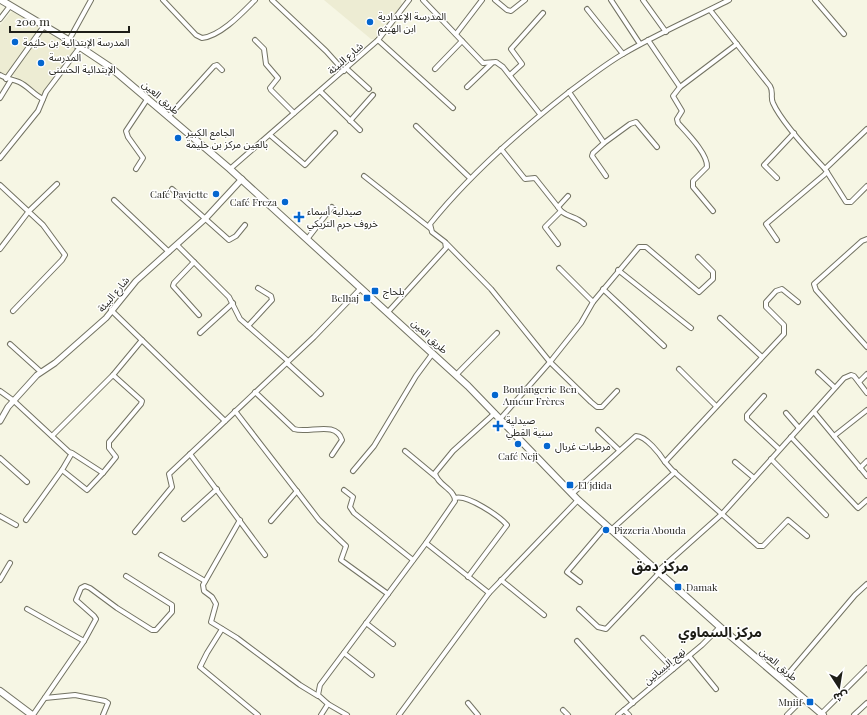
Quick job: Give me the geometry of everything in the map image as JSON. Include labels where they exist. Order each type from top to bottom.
[{"type":"main road","name":"طريق العين","points":[[1,0],[69,40],[110,67],[242,179],[434,353],[501,418],[572,494],[608,528],[720,627],[822,714]]},
{"type":"main road","points":[[0,692],[33,715]]},
{"type":"street","points":[[69,40],[92,0]]},
{"type":"street","points":[[165,1],[196,35],[202,38],[232,22],[255,0]]},
{"type":"street","points":[[272,0],[345,70],[369,89]]},
{"type":"street","points":[[423,0],[483,63],[499,63],[540,114]]},
{"type":"street","points":[[456,34],[482,0]]},
{"type":"street","points":[[495,0],[511,11],[516,9],[525,0]]},
{"type":"street","points":[[610,0],[640,44]]},
{"type":"street","points":[[644,0],[666,32]]},
{"type":"street","points":[[430,228],[430,224],[470,178],[540,114],[593,73],[640,44],[729,0]]},
{"type":"street","points":[[815,0],[844,34]]},
{"type":"street","name":"شارع البيئة","points":[[230,169],[378,40],[408,1]]},
{"type":"street","points":[[0,19],[10,6]]},
{"type":"street","points":[[588,9],[623,54]]},
{"type":"street","points":[[710,10],[770,86],[772,89],[772,102],[794,133],[826,170],[846,202],[851,202],[867,186]]},
{"type":"street","points":[[510,75],[522,64],[511,49],[543,13]]},
{"type":"street","points":[[6,79],[44,26]]},
{"type":"street","points":[[255,40],[264,49],[266,64],[278,78],[271,90],[294,113]]},
{"type":"street","points":[[378,40],[453,108]]},
{"type":"street","points":[[648,40],[680,87]]},
{"type":"street","points":[[435,69],[462,42]]},
{"type":"street","points":[[713,211],[692,187],[693,181],[707,167],[708,163],[705,156],[678,123],[678,119],[682,111],[673,96],[680,87],[737,44]]},
{"type":"street","points":[[0,158],[38,111],[43,99],[80,47]]},
{"type":"street","points":[[467,86],[493,63]]},
{"type":"street","points":[[168,116],[214,66],[217,65],[222,70]]},
{"type":"street","points":[[0,75],[6,79],[18,82],[37,97],[43,99]]},
{"type":"street","points":[[0,98],[11,80]]},
{"type":"street","points":[[320,91],[360,130]]},
{"type":"street","points":[[569,92],[604,143]]},
{"type":"street","points":[[350,121],[373,95]]},
{"type":"street","points":[[136,168],[143,158],[128,137],[126,131],[148,98]]},
{"type":"street","points":[[606,176],[592,156],[593,153],[630,124],[636,122],[657,147]]},
{"type":"street","points":[[416,126],[470,178]]},
{"type":"street","points":[[777,240],[766,224],[826,170],[867,129]]},
{"type":"street","points":[[270,135],[305,165],[335,133]]},
{"type":"street","points":[[777,178],[764,165],[794,133]]},
{"type":"street","points":[[501,149],[525,179],[535,178],[559,209],[567,216],[577,218],[584,224]]},
{"type":"street","points":[[364,176],[430,228],[432,232],[445,242],[491,289],[550,362],[597,407],[602,407],[617,391]]},
{"type":"street","name":"شارع البيئة","points":[[0,421],[14,400],[41,372],[55,362],[106,318],[136,281],[177,246],[242,179]]},
{"type":"street","points":[[0,249],[29,211],[57,184]]},
{"type":"street","points":[[0,185],[29,211],[48,231],[65,255],[62,260],[12,311]]},
{"type":"street","points":[[172,189],[229,240],[236,236],[245,225]]},
{"type":"street","points":[[558,244],[545,227],[568,196]]},
{"type":"street","points":[[114,200],[169,252]]},
{"type":"street","points":[[308,238],[332,207]]},
{"type":"street","points":[[867,239],[862,241],[814,283],[814,285],[867,347]]},
{"type":"street","points":[[388,312],[446,248],[445,242]]},
{"type":"street","points":[[177,246],[233,303],[235,313],[322,394]]},
{"type":"street","points":[[501,418],[550,362],[581,323],[593,302],[603,289],[618,270],[638,249],[644,246],[699,292],[713,278],[714,275],[713,272],[698,257]]},
{"type":"street","points":[[194,262],[174,283],[174,286],[199,315]]},
{"type":"street","points":[[559,268],[593,302]]},
{"type":"street","points":[[618,270],[691,328]]},
{"type":"street","points":[[135,532],[172,487],[168,475],[288,362],[361,287]]},
{"type":"street","points":[[248,326],[272,300],[271,296],[258,288]]},
{"type":"street","points":[[603,289],[664,346]]},
{"type":"street","points":[[665,462],[784,334],[784,325],[766,307],[766,302],[776,291],[782,289],[798,302]]},
{"type":"street","points":[[200,333],[233,303]]},
{"type":"street","points":[[111,310],[225,420]]},
{"type":"street","points":[[720,318],[762,357]]},
{"type":"street","points":[[456,375],[497,333]]},
{"type":"street","points":[[52,436],[113,375],[142,340]]},
{"type":"street","points":[[10,344],[41,372]]},
{"type":"street","points":[[353,470],[374,446],[416,376],[434,353]]},
{"type":"street","points":[[679,370],[716,406]]},
{"type":"street","points":[[818,372],[834,388]]},
{"type":"street","points":[[859,382],[867,374]]},
{"type":"street","points":[[62,470],[87,490],[116,457],[109,448],[109,442],[142,401],[113,375]]},
{"type":"street","points":[[579,609],[598,628],[606,628],[658,572],[722,514],[834,388],[847,376],[854,376],[867,392]]},
{"type":"street","points":[[0,391],[14,400],[72,454],[103,473]]},
{"type":"street","points":[[255,392],[294,430],[301,431],[327,428],[335,432],[342,440],[332,455]]},
{"type":"street","points":[[764,396],[747,415],[747,419],[779,449]]},
{"type":"street","points":[[834,436],[867,410]]},
{"type":"street","points":[[235,411],[319,520],[346,546],[341,558],[343,562],[388,594]]},
{"type":"street","points":[[814,412],[867,476]]},
{"type":"street","points":[[436,476],[435,473],[453,451],[495,413]]},
{"type":"street","points":[[786,413],[799,428]]},
{"type":"street","points":[[598,430],[619,450]]},
{"type":"street","points":[[572,494],[619,450],[638,436],[648,442],[675,472],[759,546],[766,544],[788,520],[807,536]]},
{"type":"street","points":[[791,437],[858,508],[867,500]]},
{"type":"street","points":[[405,451],[436,476],[455,498]]},
{"type":"street","points":[[26,520],[72,454]]},
{"type":"street","points":[[190,454],[265,555]]},
{"type":"street","points":[[0,458],[27,482]]},
{"type":"street","points":[[771,459],[826,515]]},
{"type":"street","points":[[735,462],[754,478]]},
{"type":"street","points":[[860,468],[867,462]]},
{"type":"street","points":[[580,582],[567,572],[608,528],[675,472]]},
{"type":"street","points":[[184,519],[217,490]]},
{"type":"street","points":[[344,490],[353,497],[350,507],[354,513],[413,560]]},
{"type":"street","points":[[271,521],[297,491]]},
{"type":"street","points":[[455,498],[462,497],[492,513],[507,525],[468,577]]},
{"type":"street","points":[[318,696],[320,685],[426,543],[452,506],[455,498]]},
{"type":"street","points":[[399,715],[489,593],[578,500]]},
{"type":"street","points":[[0,516],[16,525]]},
{"type":"street","points":[[240,520],[205,581],[202,589],[212,597],[216,604],[210,620],[300,685],[347,715]]},
{"type":"street","points":[[426,543],[489,593]]},
{"type":"street","points":[[161,555],[205,581]]},
{"type":"street","points":[[0,580],[10,563]]},
{"type":"street","points":[[33,715],[84,641],[96,619],[76,600],[81,588],[85,586],[152,630],[156,630],[172,612],[172,605],[126,576]]},
{"type":"street","points":[[501,580],[544,615]]},
{"type":"street","points":[[783,680],[855,595],[867,584]]},
{"type":"street","points":[[27,609],[84,641]]},
{"type":"street","points":[[366,623],[393,644]]},
{"type":"street","name":"نهج البساتين","points":[[618,715],[689,656],[720,627]]},
{"type":"street","points":[[222,629],[200,667],[258,715]]},
{"type":"street","points":[[643,638],[673,669]]},
{"type":"street","points":[[577,641],[633,703]]},
{"type":"street","points":[[344,653],[372,675]]},
{"type":"street","points":[[689,656],[716,688]]},
{"type":"street","points":[[822,714],[867,668]]},
{"type":"street","points":[[45,698],[75,696],[105,701],[108,703],[103,715]]},
{"type":"street","points":[[787,715],[804,698]]},
{"type":"street","points":[[468,703],[478,715]]},
{"type":"street","points":[[854,715],[867,703]]},
{"type":"street","points":[[321,715],[328,704]]},
{"type":"street","points":[[563,710],[568,715]]},
{"type":"street","points":[[624,710],[629,715]]},
{"type":"shaded area","name":"المدرسة الإعدادية ابن الهيثم","points":[[324,0],[401,0],[402,6],[375,39],[371,39]]},
{"type":"shaded area","name":"المدرسة الإبتدائية بن حليمة","points":[[12,11],[38,27],[39,30],[7,74],[2,75],[0,73],[0,25]]},
{"type":"shaded area","name":"المدرسة الإبتدائية الحسنى","points":[[44,31],[75,49],[66,62],[62,63],[63,65],[42,95],[39,95],[12,74]]},
{"type":"place","name":"المدرسة الإعدادية ابن الهيثم","points":[[370,22]]},
{"type":"place","name":"المدرسة الإبتدائية بن حليمة","points":[[15,42]]},
{"type":"place","name":"المدرسة الإبتدائية الحسنى","points":[[41,63]]},
{"type":"place","name":"الجامع الكبير بالعين مركز بن حليمة","points":[[178,138]]},
{"type":"place","name":"Café Paviette","points":[[216,194]]},
{"type":"place","name":"Café Freza","points":[[285,202]]},
{"type":"place","name":"صيدلية أسماء خروف حرم التريكي","points":[[299,217]]},
{"type":"place","name":"بلحاج","points":[[375,291]]},
{"type":"place","name":"Belhaj","points":[[367,298]]},
{"type":"place","name":"Boulangerie Ben Ameur Frères","points":[[495,395]]},
{"type":"place","name":"صيدلية سنية القطي","points":[[498,426]]},
{"type":"place","name":"Café Neji","points":[[518,444]]},
{"type":"place","name":"مرطبات غربال","points":[[547,446]]},
{"type":"place","name":"El jdida","points":[[570,485]]},
{"type":"place","name":"Pizzeria Abouda","points":[[606,530]]},
{"type":"place","name":"Damak","points":[[678,587]]},
{"type":"place","name":"Mniif","points":[[810,702]]},
{"type":"district","name":"مركز دمق","points":[[660,565]]},
{"type":"district","name":"مركز السماوي","points":[[720,631]]}]
